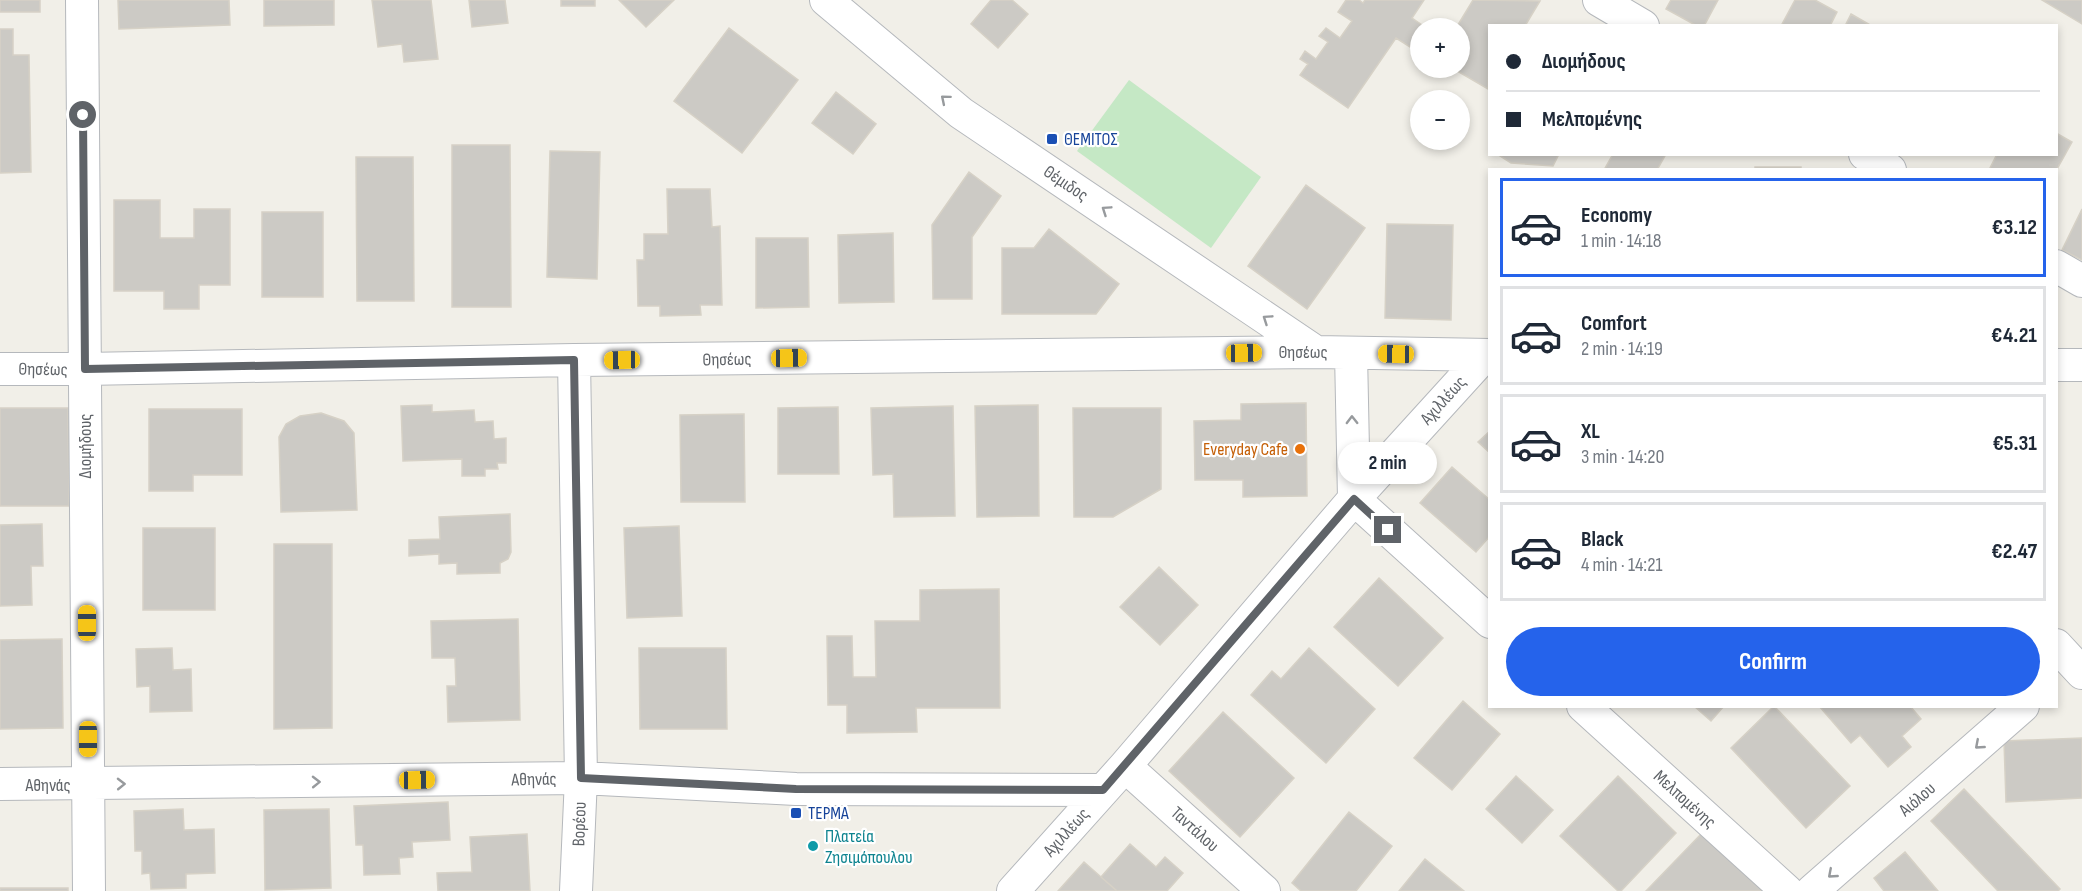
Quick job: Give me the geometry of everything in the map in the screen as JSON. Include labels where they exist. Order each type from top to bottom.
[{"type":"street","name":"Διομήδους","points":[[82,0],[89,891]]},
{"type":"street","name":"Θέμιδος","points":[[826,0],[961,112],[1316,352]]},
{"type":"street","points":[[1599,0],[1640,24]]},
{"type":"street","points":[[1868,156],[1887,168]]},
{"type":"street","points":[[2058,267],[2082,281]]},
{"type":"street","name":"Θησέως","points":[[0,369],[1316,352],[1487,355]]},
{"type":"street","points":[[1351,353],[1354,499],[1488,620]]},
{"type":"street","name":"Αχιλλέως","points":[[1013,891],[1125,766],[1354,499],[1487,355]]},
{"type":"street","name":"Βορέου","points":[[574,360],[581,778],[577,890]]},
{"type":"street","points":[[2058,364],[2082,365]]},
{"type":"street","name":"Μελπομένης","points":[[1585,708],[1787,891]]},
{"type":"street","name":"Αιόλου","points":[[1812,891],[2021,708]]},
{"type":"street","name":"Ταντάλου","points":[[1125,766],[1264,891]]},
{"type":"street","name":"Αθηνάς","points":[[0,784],[88,785],[581,778],[796,789],[1103,790]]},
{"type":"green space","points":[[1129,80],[1261,177],[1211,248],[1077,151]]},
{"type":"building","points":[[0,0],[40,0],[40,12],[0,12]]},
{"type":"building","points":[[118,0],[229,0],[230,25],[119,29]]},
{"type":"building","points":[[264,0],[334,0],[334,25],[264,26]]},
{"type":"building","points":[[372,0],[431,0],[438,59],[404,62],[402,44],[378,47]]},
{"type":"building","points":[[469,0],[505,0],[508,23],[472,27]]},
{"type":"building","points":[[561,0],[595,0],[595,6],[561,6]]},
{"type":"building","points":[[619,0],[674,0],[646,27]]},
{"type":"building","points":[[991,0],[1012,0],[1028,14],[998,48],[971,24]]},
{"type":"building","points":[[1346,0],[1359,0],[1363,3],[1365,0],[1424,0],[1410,18],[1410,47],[1396,38],[1348,108],[1300,75],[1308,64],[1300,59],[1305,51],[1316,59],[1328,42],[1319,36],[1326,28],[1340,38],[1352,21],[1338,12]]},
{"type":"building","points":[[1473,0],[1540,1],[1526,24],[1488,24],[1488,89],[1469,78],[1470,18],[1462,18]]},
{"type":"building","points":[[1671,0],[1718,0],[1705,24],[1693,24],[1666,9]]},
{"type":"building","points":[[1795,0],[1815,0],[1837,12],[1831,24],[1782,24]]},
{"type":"building","points":[[2042,0],[2082,0],[2082,24]]},
{"type":"building","points":[[1851,14],[1868,24],[1846,24]]},
{"type":"building","points":[[729,28],[798,80],[742,153],[674,101]]},
{"type":"building","points":[[0,29],[13,29],[13,55],[29,55],[31,172],[0,173]]},
{"type":"building","points":[[836,92],[876,124],[853,154],[812,123]]},
{"type":"building","points":[[2058,134],[2072,142],[2058,168],[1990,168],[1996,156],[2058,156]]},
{"type":"building","points":[[452,145],[510,145],[511,307],[452,307]]},
{"type":"building","points":[[550,151],[600,152],[597,279],[547,277]]},
{"type":"building","points":[[1500,156],[1558,156],[1553,166],[1511,163]]},
{"type":"building","points":[[1612,156],[1665,156],[1658,168],[1605,168]]},
{"type":"building","points":[[356,157],[413,157],[414,301],[357,301]]},
{"type":"building","points":[[1755,167],[1801,167],[1801,168]]},
{"type":"building","points":[[969,172],[1001,196],[972,237],[972,299],[933,299],[932,225]]},
{"type":"building","points":[[1306,185],[1365,228],[1307,309],[1248,266]]},
{"type":"building","points":[[667,189],[710,189],[712,227],[720,226],[722,305],[700,305],[701,315],[660,316],[660,306],[638,306],[637,260],[644,260],[644,234],[668,234]]},
{"type":"building","points":[[114,200],[160,200],[160,238],[194,238],[194,209],[230,209],[230,285],[199,285],[199,309],[164,309],[164,291],[114,291]]},
{"type":"building","points":[[2082,209],[2082,260],[2062,250]]},
{"type":"building","points":[[262,212],[323,212],[323,297],[262,297]]},
{"type":"building","points":[[1387,224],[1453,225],[1451,320],[1385,318]]},
{"type":"building","points":[[1049,229],[1119,284],[1096,314],[1002,314],[1002,248],[1034,248]]},
{"type":"building","points":[[893,233],[894,302],[839,303],[838,235]]},
{"type":"building","points":[[756,238],[808,238],[809,307],[756,308]]},
{"type":"building","points":[[1306,403],[1307,496],[1243,497],[1243,480],[1195,480],[1194,421],[1241,420],[1241,404]]},
{"type":"building","points":[[432,405],[432,412],[474,410],[475,422],[493,421],[494,439],[506,438],[506,463],[497,463],[498,469],[485,469],[485,476],[462,476],[462,459],[403,461],[401,406]]},
{"type":"building","points":[[1038,405],[1039,516],[977,517],[975,406]]},
{"type":"building","points":[[953,406],[955,516],[894,517],[893,474],[873,475],[871,408]]},
{"type":"building","points":[[838,407],[839,474],[778,474],[778,408]]},
{"type":"building","points":[[0,408],[68,408],[69,506],[0,506]]},
{"type":"building","points":[[1073,408],[1161,408],[1161,489],[1113,517],[1074,517]]},
{"type":"building","points":[[149,409],[242,409],[242,475],[193,475],[193,491],[149,491]]},
{"type":"building","points":[[321,413],[344,421],[354,433],[357,510],[281,512],[279,437],[286,424],[300,416]]},
{"type":"building","points":[[744,414],[745,502],[681,502],[680,415]]},
{"type":"building","points":[[1488,433],[1488,451],[1478,442]]},
{"type":"building","points":[[1452,467],[1488,498],[1488,538],[1476,552],[1420,503]]},
{"type":"building","points":[[510,514],[511,552],[508,559],[500,563],[500,573],[457,574],[457,563],[439,564],[439,554],[409,556],[409,540],[440,539],[439,517]]},
{"type":"building","points":[[42,524],[43,566],[31,566],[32,605],[0,606],[0,525]]},
{"type":"building","points":[[679,526],[682,616],[627,618],[624,528]]},
{"type":"building","points":[[143,528],[215,528],[215,610],[143,610]]},
{"type":"building","points":[[274,544],[332,544],[332,728],[274,729]]},
{"type":"building","points":[[1159,567],[1198,605],[1160,645],[1120,607]]},
{"type":"building","points":[[1379,578],[1443,638],[1398,686],[1334,627]]},
{"type":"building","points":[[999,589],[1000,708],[916,708],[917,732],[847,733],[847,705],[828,705],[827,636],[852,636],[853,677],[876,677],[875,621],[920,621],[920,590]]},
{"type":"building","points":[[518,619],[520,720],[448,722],[447,686],[456,686],[455,658],[432,658],[431,621]]},
{"type":"building","points":[[62,639],[63,728],[0,729],[0,640]]},
{"type":"building","points":[[172,648],[173,670],[191,669],[192,711],[150,712],[150,686],[137,687],[136,649]]},
{"type":"building","points":[[639,648],[726,648],[727,729],[640,729]]},
{"type":"building","points":[[1309,648],[1375,709],[1326,763],[1251,695],[1272,671],[1281,679]]},
{"type":"building","points":[[1463,701],[1500,734],[1452,790],[1414,758]]},
{"type":"building","points":[[1696,708],[1722,708],[1711,721]]},
{"type":"building","points":[[1772,708],[1776,708],[1850,786],[1806,828],[1731,748]]},
{"type":"building","points":[[1821,708],[1912,708],[1921,719],[1902,736],[1911,747],[1888,767],[1860,735],[1851,743]]},
{"type":"building","points":[[1223,712],[1294,778],[1240,837],[1169,771]]},
{"type":"building","points":[[2082,738],[2082,798],[2006,802],[2004,741]]},
{"type":"building","points":[[1516,776],[1553,810],[1522,843],[1486,809]]},
{"type":"building","points":[[1618,776],[1676,833],[1621,891],[1618,891],[1560,836]]},
{"type":"building","points":[[1964,789],[2060,889],[2058,891],[1998,891],[1931,821]]},
{"type":"building","points":[[448,802],[450,840],[412,842],[413,857],[399,858],[400,874],[364,875],[363,845],[356,845],[354,806]]},
{"type":"building","points":[[183,809],[184,830],[214,829],[215,873],[186,874],[186,888],[151,889],[150,873],[142,874],[142,851],[135,851],[134,811]]},
{"type":"building","points":[[329,809],[331,888],[265,890],[264,810]]},
{"type":"building","points":[[1349,812],[1392,846],[1356,891],[1301,891],[1292,883]]},
{"type":"building","points":[[1703,832],[1764,891],[1646,891]]},
{"type":"building","points":[[527,834],[530,891],[438,891],[437,873],[472,872],[470,837]]},
{"type":"building","points":[[1130,844],[1156,867],[1165,857],[1183,873],[1167,891],[1117,891],[1101,877]]},
{"type":"building","points":[[1905,852],[1938,891],[1884,891],[1874,878]]},
{"type":"building","points":[[1425,859],[1464,891],[1399,891]]},
{"type":"building","points":[[1084,862],[1101,877],[1117,891],[1058,891]]},
{"type":"building","points":[[0,888],[68,888],[68,891],[0,891]]},
{"type":"place","name":"ΘΕΜΙΤΟΣ","points":[[1052,139]]},
{"type":"place","name":"Everyday Cafe","points":[[1300,449]]},
{"type":"place","name":"ΤΕΡΜΑ","points":[[796,813]]},
{"type":"place","name":"Πλατεία Ζησιμόπουλου","points":[[813,846]]},
{"type":"route","points":[[83,115],[85,369],[574,360],[581,778],[796,789],[1103,790],[1354,499],[1388,530]]}]
